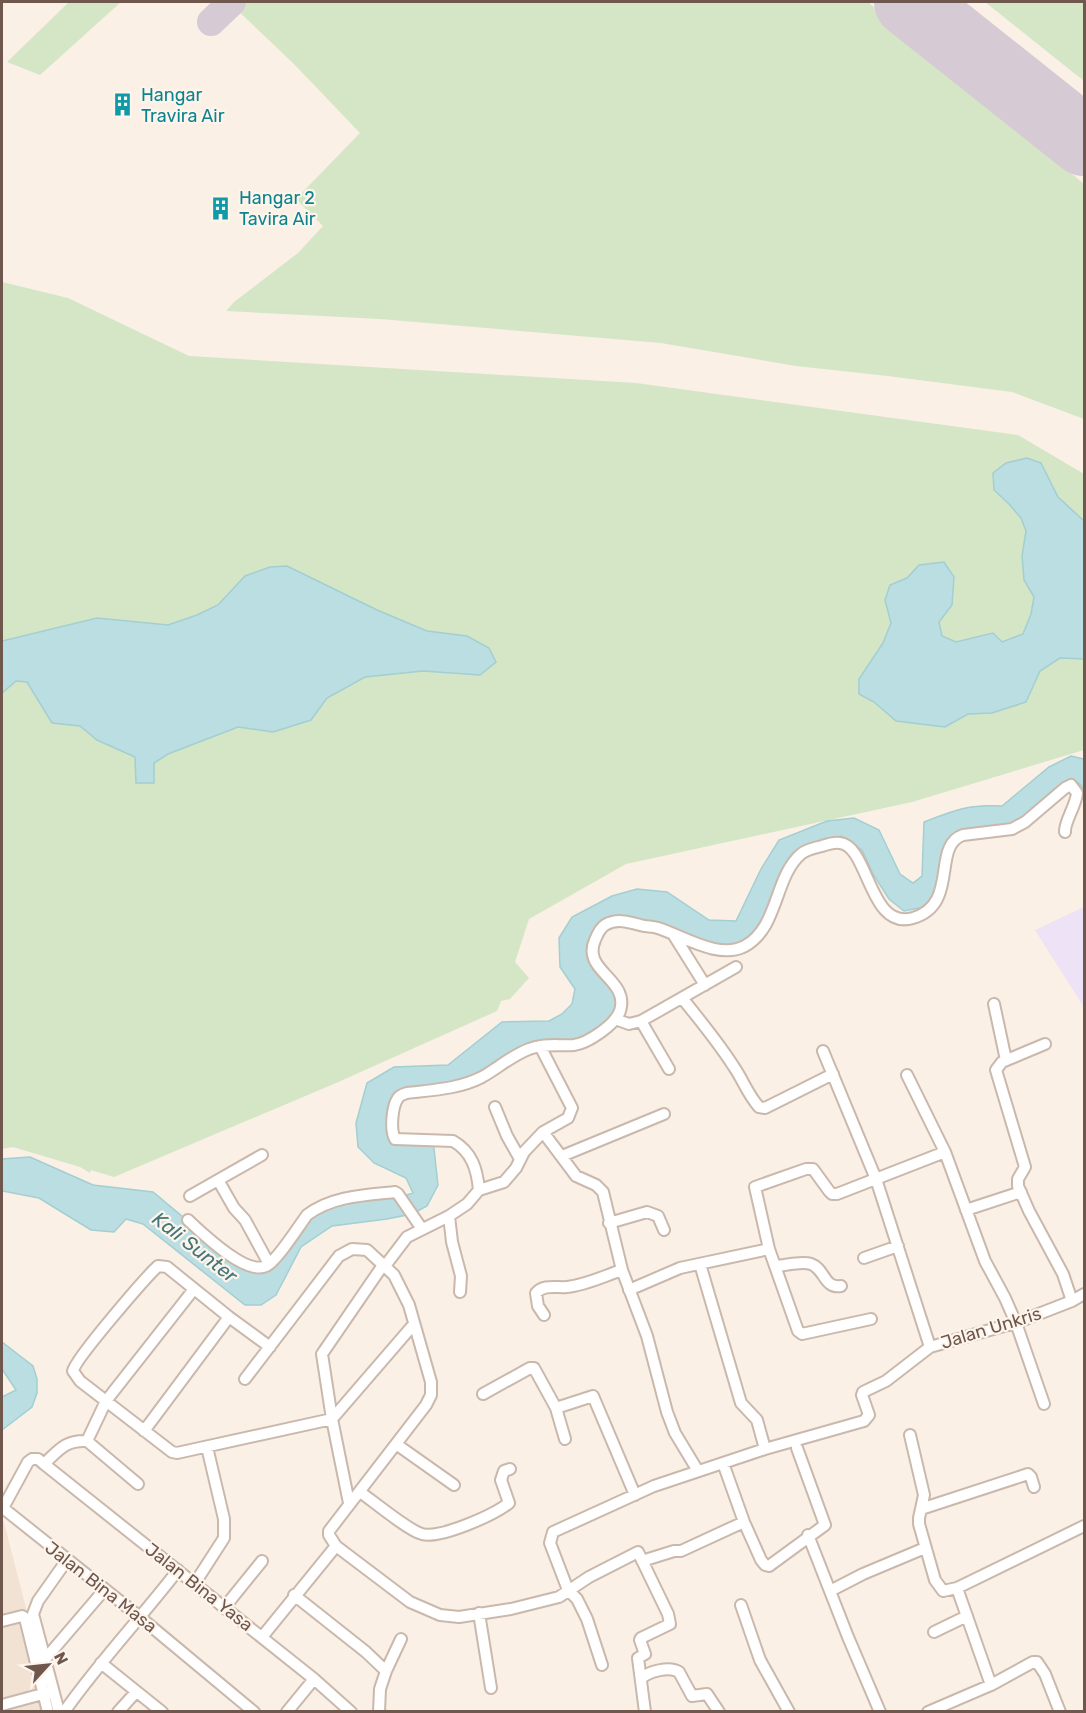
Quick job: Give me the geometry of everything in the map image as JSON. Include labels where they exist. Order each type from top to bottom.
[{"type":"street","points":[[480,1190],[478,1175],[471,1159],[466,1151],[453,1141],[395,1139],[392,1126],[398,1098],[407,1093],[461,1086],[483,1077],[512,1057],[540,1046],[577,1045],[598,1034],[615,1019],[620,1010],[621,999],[619,990],[597,966],[592,954],[592,947],[605,925],[628,921],[673,933],[708,947],[734,949],[744,946],[766,924],[792,865],[801,855],[817,847],[842,843],[850,847],[880,905],[893,915],[910,919],[922,914],[939,897],[947,854],[950,843],[955,838],[1012,830],[1071,785],[1077,793],[1072,813],[1064,827],[1065,832]]},
{"type":"street","points":[[673,933],[705,985]]},
{"type":"street","points":[[615,1019],[629,1024],[641,1021],[736,967]]},
{"type":"street","points":[[682,998],[715,1038],[759,1107],[765,1108],[833,1074]]},
{"type":"street","points":[[994,1004],[1006,1060]]},
{"type":"street","points":[[641,1021],[669,1069]]},
{"type":"street","points":[[1045,1044],[1006,1060],[998,1065],[996,1070],[1025,1167],[1017,1182],[1029,1211],[1062,1274],[1072,1301],[1084,1305]]},
{"type":"street","points":[[349,1503],[322,1354],[384,1265],[407,1237],[449,1216],[467,1204],[480,1190],[504,1182],[543,1132],[568,1118],[572,1108],[540,1046]]},
{"type":"street","points":[[823,1051],[876,1179],[930,1347]]},
{"type":"street","points":[[907,1075],[945,1152],[985,1261],[1016,1323],[1044,1404]]},
{"type":"street","points":[[495,1107],[520,1159]]},
{"type":"street","points":[[562,1156],[664,1114]]},
{"type":"street","points":[[543,1132],[576,1176],[600,1188],[622,1270],[647,1336],[667,1412],[675,1433],[698,1471]]},
{"type":"street","points":[[871,1319],[802,1334],[795,1325],[777,1266],[769,1249],[755,1191],[757,1185],[813,1169],[829,1191],[837,1194],[945,1152]]},
{"type":"street","points":[[190,1196],[262,1155]]},
{"type":"street","points":[[218,1180],[234,1209],[245,1220],[269,1264]]},
{"type":"street","points":[[188,1220],[218,1246],[247,1266],[262,1268],[269,1264],[307,1215],[326,1204],[357,1195],[395,1192],[422,1229]]},
{"type":"street","points":[[966,1210],[1021,1192]]},
{"type":"street","points":[[609,1223],[647,1212],[658,1216],[664,1230]]},
{"type":"street","points":[[449,1216],[452,1242],[461,1276],[460,1292]]},
{"type":"street","points":[[864,1258],[898,1246]]},
{"type":"street","points":[[629,1290],[680,1268],[769,1249]]},
{"type":"street","points":[[245,1379],[339,1256],[352,1250],[367,1250],[399,1282],[409,1305],[431,1382],[431,1395],[360,1492],[349,1503],[329,1531],[329,1536],[336,1546],[419,1608],[440,1615],[459,1617],[539,1603],[559,1597],[613,1564],[638,1552],[668,1614],[670,1624],[640,1640],[645,1654],[638,1658],[645,1712]]},
{"type":"street","points":[[777,1266],[809,1263],[817,1267],[828,1284],[835,1287],[841,1286]]},
{"type":"street","points":[[700,1264],[741,1403],[758,1420],[765,1449]]},
{"type":"street","points":[[270,1347],[228,1317],[166,1267],[158,1266],[74,1367],[74,1375],[144,1431],[172,1452],[177,1453],[332,1419],[414,1324]]},
{"type":"street","points":[[544,1315],[538,1306],[536,1293],[539,1290],[548,1287],[578,1285],[622,1270]]},
{"type":"street","points":[[87,1441],[106,1401],[194,1289]]},
{"type":"street","name":"Jalan Unkris","points":[[568,1590],[550,1543],[553,1532],[635,1495],[698,1471],[867,1419],[869,1415],[863,1392],[886,1381],[930,1347],[1016,1323],[1084,1294]]},
{"type":"street","points":[[144,1431],[228,1317]]},
{"type":"street","points":[[483,1394],[530,1368],[534,1368],[556,1408],[565,1439]]},
{"type":"street","points":[[556,1408],[593,1395],[635,1495]]},
{"type":"street","points":[[910,1435],[924,1496],[919,1524],[939,1587],[947,1591],[957,1588],[1084,1526]]},
{"type":"street","points":[[44,1464],[68,1442],[87,1441],[138,1484]]},
{"type":"street","points":[[396,1444],[454,1485]]},
{"type":"street","points":[[195,1583],[224,1538],[224,1519],[207,1447]]},
{"type":"street","points":[[723,1463],[744,1522],[765,1565],[769,1566],[808,1535],[825,1525],[797,1448]]},
{"type":"street","name":"Jalan Bina Masa","points":[[44,1464],[38,1459],[28,1462],[2,1508],[141,1618],[254,1712]]},
{"type":"street","name":"Jalan Bina Yasa","points":[[44,1464],[314,1679],[351,1712]]},
{"type":"street","points":[[360,1492],[416,1532],[429,1535],[455,1529],[500,1511],[509,1503],[501,1480],[504,1471],[510,1469]]},
{"type":"street","points":[[921,1509],[1029,1474],[1034,1487]]},
{"type":"street","points":[[642,1561],[681,1551],[744,1522]]},
{"type":"street","points":[[808,1535],[880,1712]]},
{"type":"street","points":[[262,1637],[336,1546]]},
{"type":"street","points":[[830,1591],[863,1574],[925,1548]]},
{"type":"street","points":[[48,1712],[46,1658],[33,1614],[34,1608],[67,1560]]},
{"type":"street","points":[[224,1608],[262,1561]]},
{"type":"street","points":[[64,1712],[101,1663],[141,1618],[178,1570]]},
{"type":"street","points":[[957,1588],[991,1685]]},
{"type":"street","points":[[46,1658],[105,1589]]},
{"type":"street","points":[[568,1590],[581,1607],[602,1665]]},
{"type":"street","points":[[294,1595],[366,1652],[386,1671]]},
{"type":"street","points":[[741,1605],[760,1660],[789,1712]]},
{"type":"street","points":[[479,1613],[491,1688]]},
{"type":"street","points":[[2,1621],[22,1616],[25,1618],[49,1693],[59,1712]]},
{"type":"street","points":[[934,1632],[967,1617]]},
{"type":"street","points":[[379,1712],[380,1689],[400,1639]]},
{"type":"street","points":[[928,1712],[991,1685],[1033,1662],[1037,1662],[1045,1674],[1060,1712]]},
{"type":"street","points":[[101,1663],[162,1712]]},
{"type":"street","points":[[641,1679],[644,1676],[671,1669],[676,1670],[692,1696],[707,1694],[719,1712]]},
{"type":"street","points":[[287,1712],[314,1679]]},
{"type":"street","points":[[118,1712],[136,1692]]},
{"type":"street","points":[[2,1706],[49,1693]]},
{"type":"shaded area","points":[[1084,907],[1084,1012],[1082,1004],[1035,930]]},
{"type":"shaded area","points":[[2,1515],[39,1658],[51,1711],[2,1711]]},
{"type":"green space","points":[[69,2],[121,2],[40,75],[7,62]]},
{"type":"green space","points":[[234,2],[868,2],[1084,184],[1084,419],[1012,392],[796,366],[661,343],[380,319],[226,311],[234,302],[298,253],[323,226],[296,199],[360,133],[294,64],[232,5]]},
{"type":"green space","points":[[985,2],[1084,2],[1084,81]]},
{"type":"green space","points":[[2,282],[68,298],[189,356],[636,383],[1018,435],[1084,474],[1084,750],[912,802],[626,864],[529,919],[515,962],[529,978],[510,999],[501,1001],[497,1011],[336,1083],[114,1177],[91,1170],[90,1173],[80,1167],[13,1147],[2,1149]]},
{"type":"water","points":[[1027,458],[1041,463],[1058,497],[1084,521],[1084,659],[1060,658],[1040,671],[1026,702],[992,713],[968,714],[945,727],[896,721],[874,702],[859,694],[859,679],[883,643],[891,623],[885,600],[890,585],[907,578],[919,565],[944,562],[954,577],[952,605],[939,622],[942,636],[956,642],[993,633],[1002,642],[1023,634],[1031,614],[1034,597],[1024,580],[1022,556],[1026,531],[1021,518],[994,490],[993,473],[1006,463]]},
{"type":"water","points":[[287,566],[377,610],[427,631],[467,636],[489,648],[496,662],[480,675],[423,671],[365,677],[327,698],[311,720],[273,732],[238,727],[168,754],[154,763],[154,783],[136,783],[135,757],[97,740],[80,726],[52,723],[27,682],[16,681],[2,693],[2,641],[97,618],[168,625],[218,605],[245,576],[270,567]]},
{"type":"water","name":"Kali Sunter","points":[[1071,756],[1084,759],[1084,796],[1081,786],[1072,779],[1018,825],[982,827],[954,836],[929,906],[904,911],[889,899],[873,874],[862,850],[841,836],[796,854],[753,939],[722,949],[657,928],[605,925],[592,947],[617,985],[615,1019],[577,1045],[540,1046],[483,1077],[400,1096],[392,1133],[433,1140],[438,1185],[427,1206],[412,1214],[332,1226],[301,1247],[276,1295],[261,1305],[245,1305],[143,1224],[126,1219],[114,1232],[91,1230],[39,1198],[2,1191],[2,1159],[30,1157],[93,1185],[153,1192],[218,1246],[261,1268],[307,1215],[357,1195],[401,1197],[413,1193],[406,1178],[374,1163],[358,1147],[356,1123],[367,1083],[394,1067],[448,1065],[502,1022],[549,1021],[562,1014],[572,1004],[575,989],[560,967],[559,938],[572,917],[612,896],[637,889],[667,892],[709,920],[736,921],[761,869],[779,840],[827,821],[854,818],[879,830],[900,874],[913,883],[922,876],[924,822],[962,809],[1002,806],[1049,767]]},
{"type":"water","points":[[2,1342],[33,1366],[37,1379],[37,1393],[32,1407],[2,1430],[2,1397],[16,1390],[2,1369]]},
{"type":"taxiway","points":[[211,22],[232,2]]},
{"type":"runway","points":[[909,2],[1084,141]]},
{"type":"place","name":"Hangar Travira Air","points":[[123,105]]},
{"type":"place","name":"Hangar 2 Tavira Air","points":[[221,208]]}]
